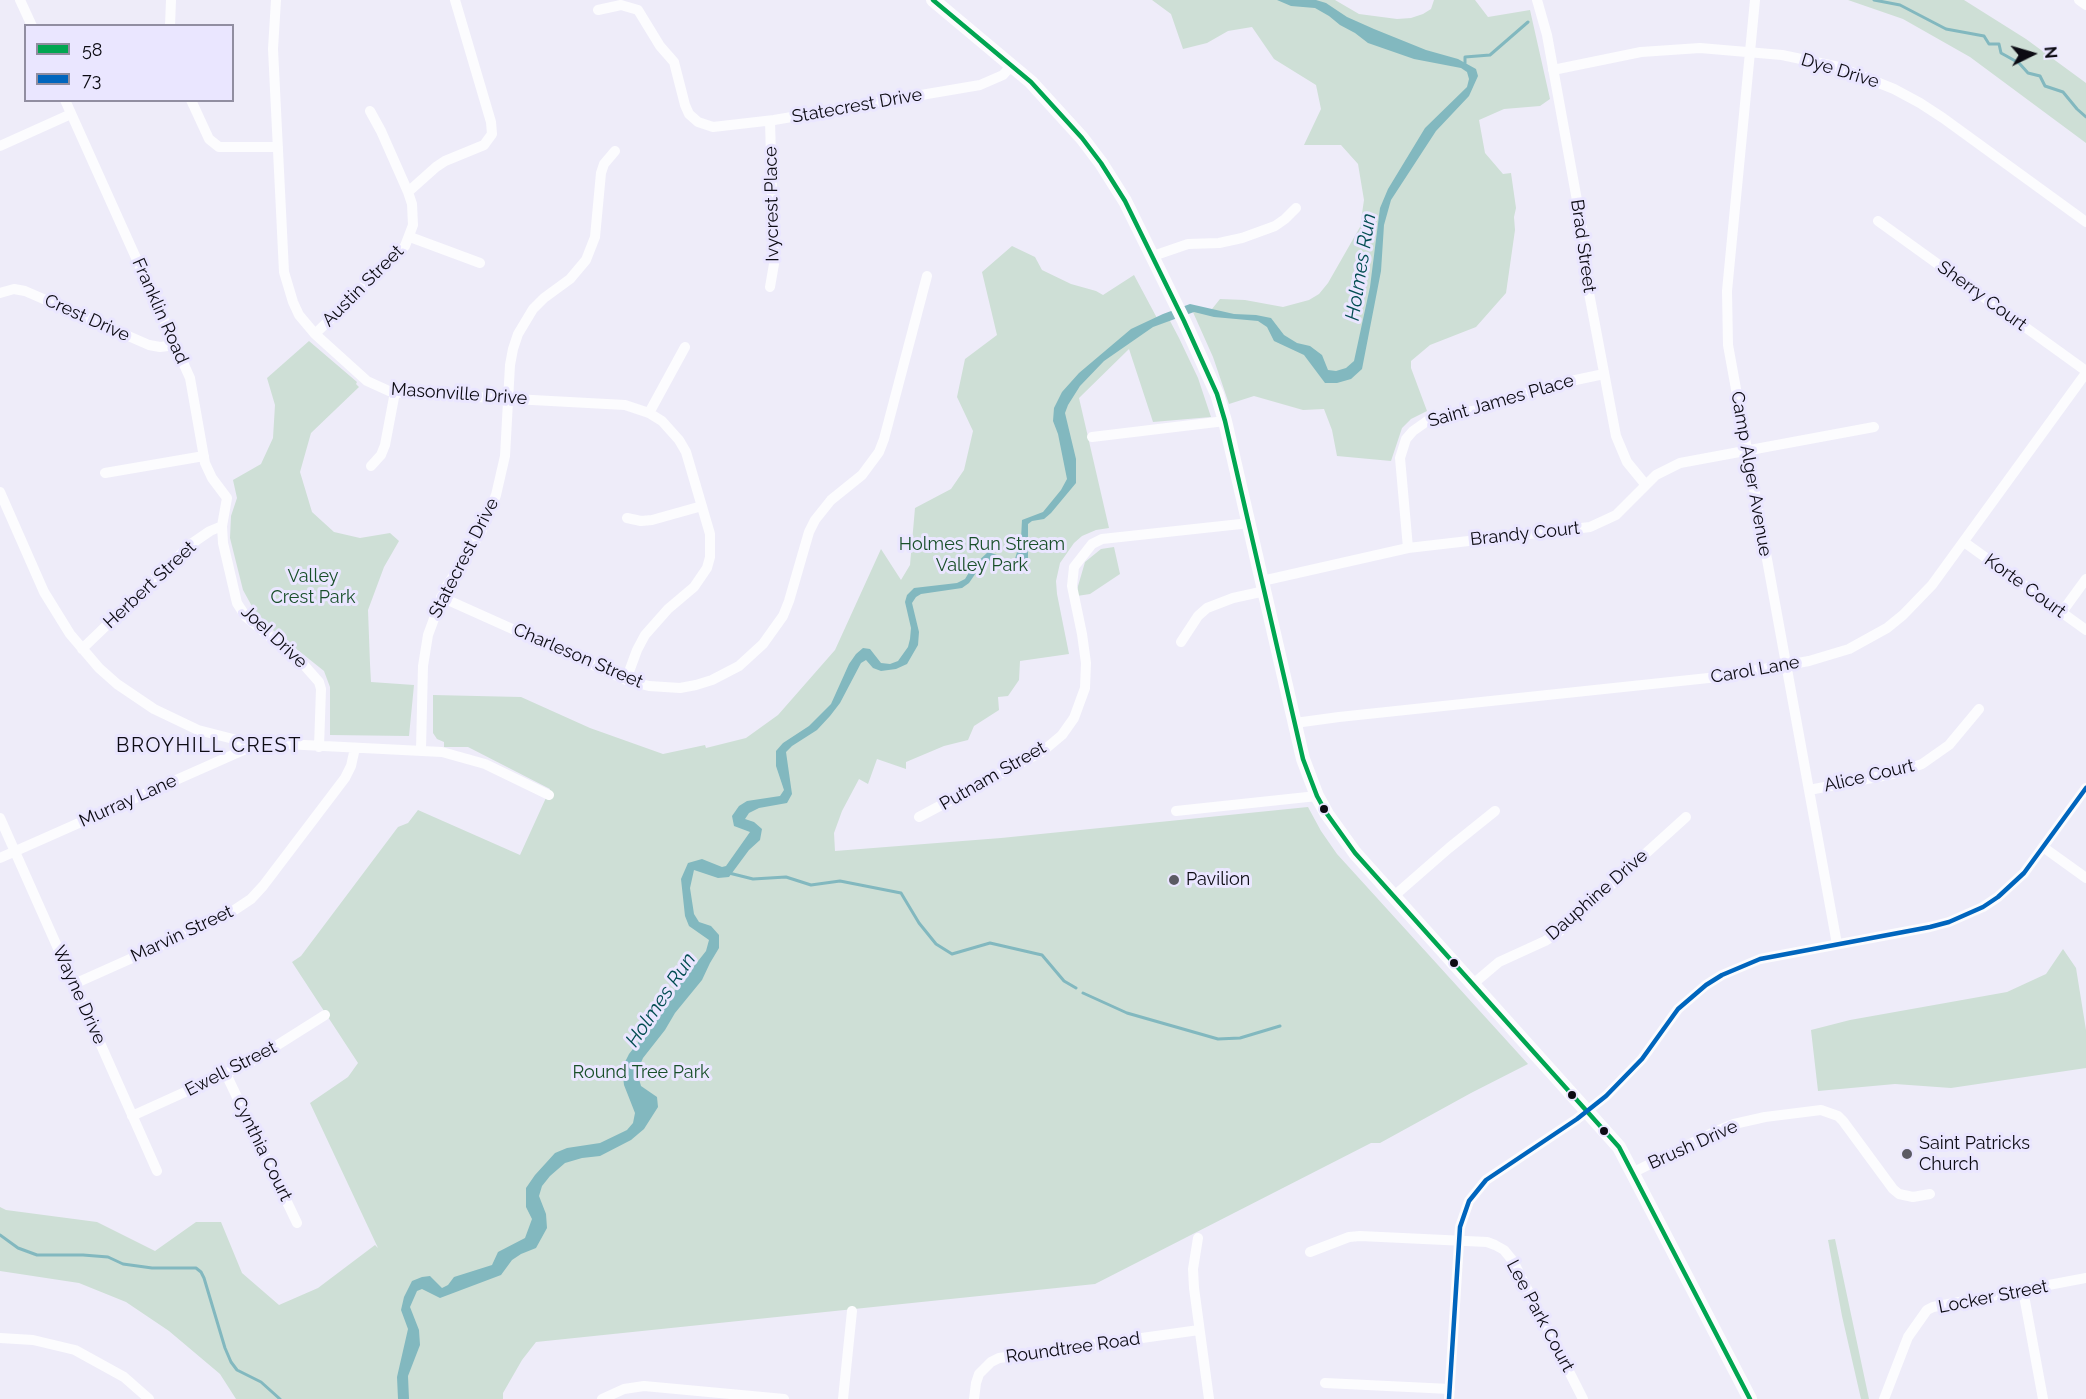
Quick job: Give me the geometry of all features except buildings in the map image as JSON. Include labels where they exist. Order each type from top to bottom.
[{"type":"main road","points":[[933,0],[1046,97],[1101,163],[1125,201],[1153,256],[1217,394],[1250,523],[1303,759],[1317,796],[1338,832],[1619,1147],[1750,1399]]},
{"type":"street","points":[[20,0],[31,24]]},
{"type":"street","points":[[170,24],[171,0]]},
{"type":"street","name":"Masonville Drive","points":[[276,0],[272,47],[284,272],[299,315],[315,334],[367,381],[377,387],[395,392],[625,405],[650,413],[666,425],[679,440],[687,455],[710,534],[711,545],[707,568],[694,587],[668,609],[645,635],[626,680]]},
{"type":"street","points":[[408,192],[436,167],[484,145],[492,134],[491,122],[455,0]]},
{"type":"street","name":"Brad Street","points":[[1537,0],[1553,70],[1584,239],[1589,293],[1616,436],[1621,451],[1634,472],[1645,484]]},
{"type":"street","name":"Camp Alger Avenue","points":[[1755,0],[1727,291],[1730,362],[1837,944]]},
{"type":"street","points":[[2079,0],[2086,5]]},
{"type":"street","name":"Statecrest Drive","points":[[598,10],[621,5],[638,10],[659,45],[674,62],[689,114],[698,122],[713,127],[770,121],[980,85],[1003,75],[1011,66]]},
{"type":"street","name":"Dye Drive","points":[[1553,70],[1667,49],[1700,48],[1782,55],[1839,67],[1894,89],[1943,118],[2086,222]]},
{"type":"street","name":"Franklin Road","points":[[66,102],[190,378],[204,456],[212,478],[227,498],[222,526]]},
{"type":"street","points":[[192,102],[208,139],[219,147],[278,147]]},
{"type":"street","name":"Austin Street","points":[[315,334],[398,255],[410,237],[414,215],[408,192],[370,111]]},
{"type":"street","points":[[0,146],[71,114]]},
{"type":"street","name":"Ivycrest Place","points":[[770,121],[774,264],[770,287]]},
{"type":"street","name":"Statecrest Drive","points":[[421,749],[425,652],[441,597],[453,573],[481,532],[495,500],[505,456],[513,349],[525,321],[544,298],[580,270],[592,248],[597,222],[601,173],[604,164],[615,151]]},
{"type":"street","points":[[1153,256],[1188,244],[1219,243],[1242,238],[1275,226],[1296,208]]},
{"type":"street","name":"Sherry Court","points":[[1878,220],[2086,372]]},
{"type":"street","points":[[410,237],[480,263]]},
{"type":"street","name":"Charleson Street","points":[[441,597],[626,680],[661,688],[680,688],[727,674],[751,657],[774,630],[789,601],[809,532],[815,520],[831,500],[862,475],[879,450],[884,439],[927,276]]},
{"type":"street","name":"Crest Drive","points":[[0,293],[14,289],[21,290],[149,345],[160,347],[175,345]]},
{"type":"street","points":[[650,413],[685,347]]},
{"type":"street","name":"Carol Lane","points":[[1294,723],[1349,715],[1718,677],[1830,656],[1849,649],[1887,628],[1919,601],[2086,372]]},
{"type":"street","name":"Saint James Place","points":[[1408,548],[1400,458],[1406,439],[1413,430],[1430,419],[1483,409],[1547,386],[1604,374]]},
{"type":"street","points":[[371,466],[381,455],[385,445],[395,392]]},
{"type":"street","points":[[1092,437],[1225,421]]},
{"type":"street","name":"Brandy Court","points":[[1180,642],[1198,616],[1207,608],[1263,586],[1408,548],[1590,526],[1616,514],[1656,475],[1680,463],[1874,427]]},
{"type":"street","points":[[105,473],[204,456]]},
{"type":"street","points":[[0,492],[44,592],[82,649],[116,683],[154,709],[198,730],[256,744],[421,749],[459,756],[485,764],[549,795]]},
{"type":"street","points":[[627,518],[641,521],[652,520],[702,506]]},
{"type":"street","name":"Putnam Street","points":[[919,817],[1043,751],[1062,735],[1074,718],[1085,688],[1086,663],[1072,586],[1074,567],[1092,544],[1102,539],[1250,523]]},
{"type":"street","name":"Herbert Street","points":[[82,649],[191,544],[222,526]]},
{"type":"street","name":"Joel Drive","points":[[222,526],[223,543],[240,610],[319,682],[321,689],[319,747]]},
{"type":"street","name":"Korte Court","points":[[1964,542],[2086,630]]},
{"type":"street","points":[[2062,612],[2086,579]]},
{"type":"street","name":"Alice Court","points":[[1809,790],[1893,774],[1923,764],[1962,733],[1979,709]]},
{"type":"street","name":"Murray Lane","points":[[0,858],[256,744]]},
{"type":"street","name":"Marvin Street","points":[[74,984],[224,917],[251,899],[345,778],[351,766],[355,748]]},
{"type":"street","points":[[1325,1383],[1450,1394],[1458,1240],[1463,1214],[1476,1191],[1486,1180],[1588,1111],[1624,1079],[1678,1009],[1706,985],[1722,975],[1760,959],[1930,927],[1966,916],[1991,902],[2012,886],[2086,788]]},
{"type":"street","points":[[1176,811],[1317,796]]},
{"type":"street","points":[[1394,896],[1495,811]]},
{"type":"street","name":"Dauphine Drive","points":[[1473,984],[1499,962],[1559,932],[1686,817]]},
{"type":"street","name":"Wayne Drive","points":[[0,818],[157,1172]]},
{"type":"street","points":[[2043,847],[2086,878]]},
{"type":"street","name":"Ewell Street","points":[[132,1116],[226,1074],[275,1048],[325,1016]]},
{"type":"street","name":"Cynthia Court","points":[[226,1074],[297,1223]]},
{"type":"street","name":"Brush Drive","points":[[1632,1173],[1712,1132],[1734,1124],[1778,1115],[1821,1110],[1838,1116],[1843,1121],[1899,1194],[1913,1197],[1930,1194]]},
{"type":"street","name":"Lee Park Court","points":[[1310,1252],[1349,1237],[1360,1236],[1458,1240],[1495,1245],[1510,1257],[1583,1399]]},
{"type":"street","points":[[1198,1238],[1193,1269],[1209,1399]]},
{"type":"street","name":"Locker Street","points":[[1884,1399],[1908,1337],[1927,1310],[2086,1278]]},
{"type":"street","points":[[2023,1290],[2043,1399]]},
{"type":"street","points":[[843,1399],[852,1311]]},
{"type":"street","name":"Roundtree Road","points":[[974,1399],[979,1374],[991,1362],[999,1358],[1199,1330]]},
{"type":"street","points":[[0,1338],[33,1340],[75,1350],[124,1377],[149,1399]]},
{"type":"street","points":[[602,1399],[624,1389],[636,1387],[704,1395],[784,1399]]},
{"type":"green space","points":[[1152,0],[1335,0],[1359,14],[1397,19],[1423,14],[1431,9],[1434,0],[1475,0],[1488,17],[1530,10],[1550,99],[1540,106],[1504,109],[1479,120],[1485,153],[1503,174],[1511,173],[1516,208],[1506,293],[1476,327],[1430,345],[1411,361],[1411,368],[1427,411],[1411,419],[1402,428],[1391,461],[1337,456],[1332,430],[1324,409],[1303,410],[1254,396],[1229,404],[1213,357],[1192,310],[1213,312],[1212,309],[1220,299],[1245,300],[1283,307],[1309,300],[1319,294],[1328,283],[1360,227],[1364,200],[1358,164],[1341,145],[1304,145],[1321,109],[1316,85],[1274,59],[1252,27],[1228,31],[1207,43],[1183,49],[1171,14]]},
{"type":"green space","points":[[1848,0],[1964,0],[2026,39],[2086,83],[2086,143],[1970,57],[1903,19]]},
{"type":"green space","name":"Round Tree Park","points":[[1012,246],[1035,257],[1042,270],[1071,284],[1103,295],[1134,275],[1158,320],[1169,319],[1198,378],[1211,417],[1153,422],[1129,349],[1079,398],[1109,528],[1082,536],[1060,563],[1056,581],[1057,594],[1069,654],[1020,661],[1019,680],[1008,696],[998,697],[999,710],[974,726],[968,740],[944,746],[906,762],[906,769],[877,759],[868,784],[859,779],[842,811],[834,833],[835,851],[1001,838],[1308,807],[1337,854],[1528,1064],[1380,1143],[1371,1143],[1095,1284],[536,1342],[522,1360],[503,1393],[503,1399],[236,1399],[220,1374],[169,1331],[126,1302],[79,1283],[0,1271],[0,1207],[6,1210],[97,1222],[155,1251],[196,1222],[221,1222],[242,1273],[279,1305],[318,1288],[375,1245],[378,1248],[310,1103],[348,1077],[358,1063],[292,962],[301,956],[398,827],[408,823],[418,810],[520,855],[550,789],[468,747],[444,747],[444,742],[437,739],[433,733],[433,695],[521,697],[590,728],[663,754],[705,745],[706,748],[746,738],[778,715],[835,650],[881,549],[901,580],[910,565],[915,508],[951,489],[964,470],[973,431],[957,397],[965,359],[997,335],[982,272]]},
{"type":"green space","name":"Valley Crest Park","points":[[309,341],[357,382],[359,387],[311,433],[300,472],[312,512],[334,532],[360,538],[390,533],[399,541],[384,567],[368,610],[370,664],[371,682],[414,685],[409,736],[330,735],[330,687],[324,671],[274,631],[254,610],[243,590],[230,538],[231,516],[237,498],[233,480],[261,464],[273,438],[275,405],[267,378]]},
{"type":"green space","points":[[1114,547],[1120,574],[1090,594],[1077,596],[1085,562],[1101,549]]},
{"type":"green space","points":[[2063,949],[2076,968],[2086,1030],[2086,1068],[1951,1088],[1895,1084],[1818,1091],[1811,1030],[1850,1020],[2007,992],[2046,974]]},
{"type":"green space","points":[[1835,1239],[1869,1399],[1861,1399],[1842,1316],[1828,1240]]},
{"type":"water","points":[[1277,0],[1316,0],[1326,3],[1347,17],[1374,29],[1426,50],[1458,59],[1476,69],[1478,76],[1469,96],[1436,131],[1391,200],[1384,225],[1381,271],[1362,369],[1351,379],[1337,383],[1325,383],[1304,355],[1274,341],[1267,327],[1258,321],[1214,317],[1194,312],[1153,327],[1104,361],[1080,386],[1065,413],[1076,459],[1076,483],[1044,519],[1028,524],[1028,560],[1024,570],[1009,572],[1002,570],[996,562],[991,560],[980,567],[969,583],[962,588],[921,594],[916,597],[912,603],[919,632],[918,645],[907,664],[896,669],[881,671],[873,668],[866,660],[861,663],[840,703],[830,716],[817,730],[786,752],[792,794],[787,803],[759,808],[749,813],[745,819],[754,822],[762,829],[760,840],[749,850],[729,877],[718,878],[694,870],[690,888],[694,914],[699,922],[711,926],[719,935],[719,948],[702,980],[643,1058],[637,1072],[641,1086],[657,1097],[658,1107],[644,1129],[631,1140],[600,1156],[565,1163],[550,1176],[542,1186],[539,1196],[546,1214],[547,1228],[536,1248],[512,1260],[501,1275],[440,1298],[422,1289],[417,1291],[410,1307],[419,1330],[420,1345],[408,1376],[409,1399],[398,1399],[397,1377],[408,1329],[401,1310],[404,1297],[412,1281],[430,1276],[442,1288],[448,1285],[454,1277],[492,1265],[498,1252],[525,1238],[532,1219],[526,1207],[526,1188],[555,1153],[567,1148],[600,1143],[627,1130],[633,1123],[635,1113],[624,1085],[622,1068],[661,1008],[706,951],[709,940],[689,926],[685,916],[681,879],[688,863],[702,859],[722,867],[726,866],[750,832],[734,826],[732,816],[739,806],[747,801],[780,796],[784,790],[776,766],[776,751],[783,743],[809,726],[831,704],[856,654],[863,648],[870,649],[881,663],[890,664],[898,661],[908,647],[910,639],[911,628],[905,602],[907,595],[914,588],[957,583],[965,579],[973,566],[988,552],[1000,556],[1005,563],[1014,562],[1021,539],[1022,520],[1043,512],[1067,479],[1058,434],[1053,421],[1054,408],[1062,392],[1079,373],[1131,329],[1190,304],[1234,314],[1271,318],[1284,335],[1297,343],[1310,346],[1322,355],[1328,370],[1336,371],[1346,368],[1354,361],[1370,287],[1380,208],[1388,189],[1425,128],[1467,87],[1469,79],[1467,72],[1461,68],[1414,59],[1368,43],[1315,8],[1291,6]]},
{"type":"waterway","points":[[1874,0],[1900,5],[1946,29],[1984,36],[1989,44],[1999,44],[2001,53],[2019,63],[2028,73],[2040,76],[2045,86],[2063,92],[2086,117]]},
{"type":"waterway","points":[[1465,63],[1465,57],[1490,55],[1528,22]]},
{"type":"waterway","points":[[729,873],[753,879],[786,877],[811,885],[840,881],[901,893],[919,923],[936,944],[952,954],[990,943],[1042,955],[1064,981],[1076,988]]},
{"type":"waterway","points":[[1083,993],[1127,1013],[1218,1039],[1240,1038],[1280,1026]]},
{"type":"waterway","points":[[0,1235],[18,1248],[37,1255],[108,1257],[123,1264],[152,1268],[196,1268],[204,1278],[231,1362],[237,1370],[261,1382],[280,1399]]},
{"type":"transit line","name":"58","points":[[933,0],[1031,82],[1082,138],[1125,201],[1184,321],[1217,394],[1225,421],[1303,759],[1317,796],[1327,814],[1355,853],[1619,1147],[1750,1399]]},
{"type":"transit line","name":"73","points":[[1449,1399],[1460,1227],[1469,1201],[1486,1180],[1577,1119],[1606,1096],[1642,1059],[1678,1009],[1706,985],[1722,975],[1760,959],[1930,927],[1949,922],[1983,907],[1998,897],[2024,873],[2086,788]]},
{"type":"place","name":"Pavilion","points":[[1174,880]]},
{"type":"place","name":"Saint Patricks Church","points":[[1907,1154]]},
{"type":"district","name":"BROYHILL CREST","points":[[209,746]]},
{"type":"water label","name":"Holmes Run","points":[[1361,267]]},
{"type":"water label","name":"Holmes Run","points":[[661,1000]]},
{"type":"park label","name":"Holmes Run Stream Valley Park","points":[[982,555]]}]
